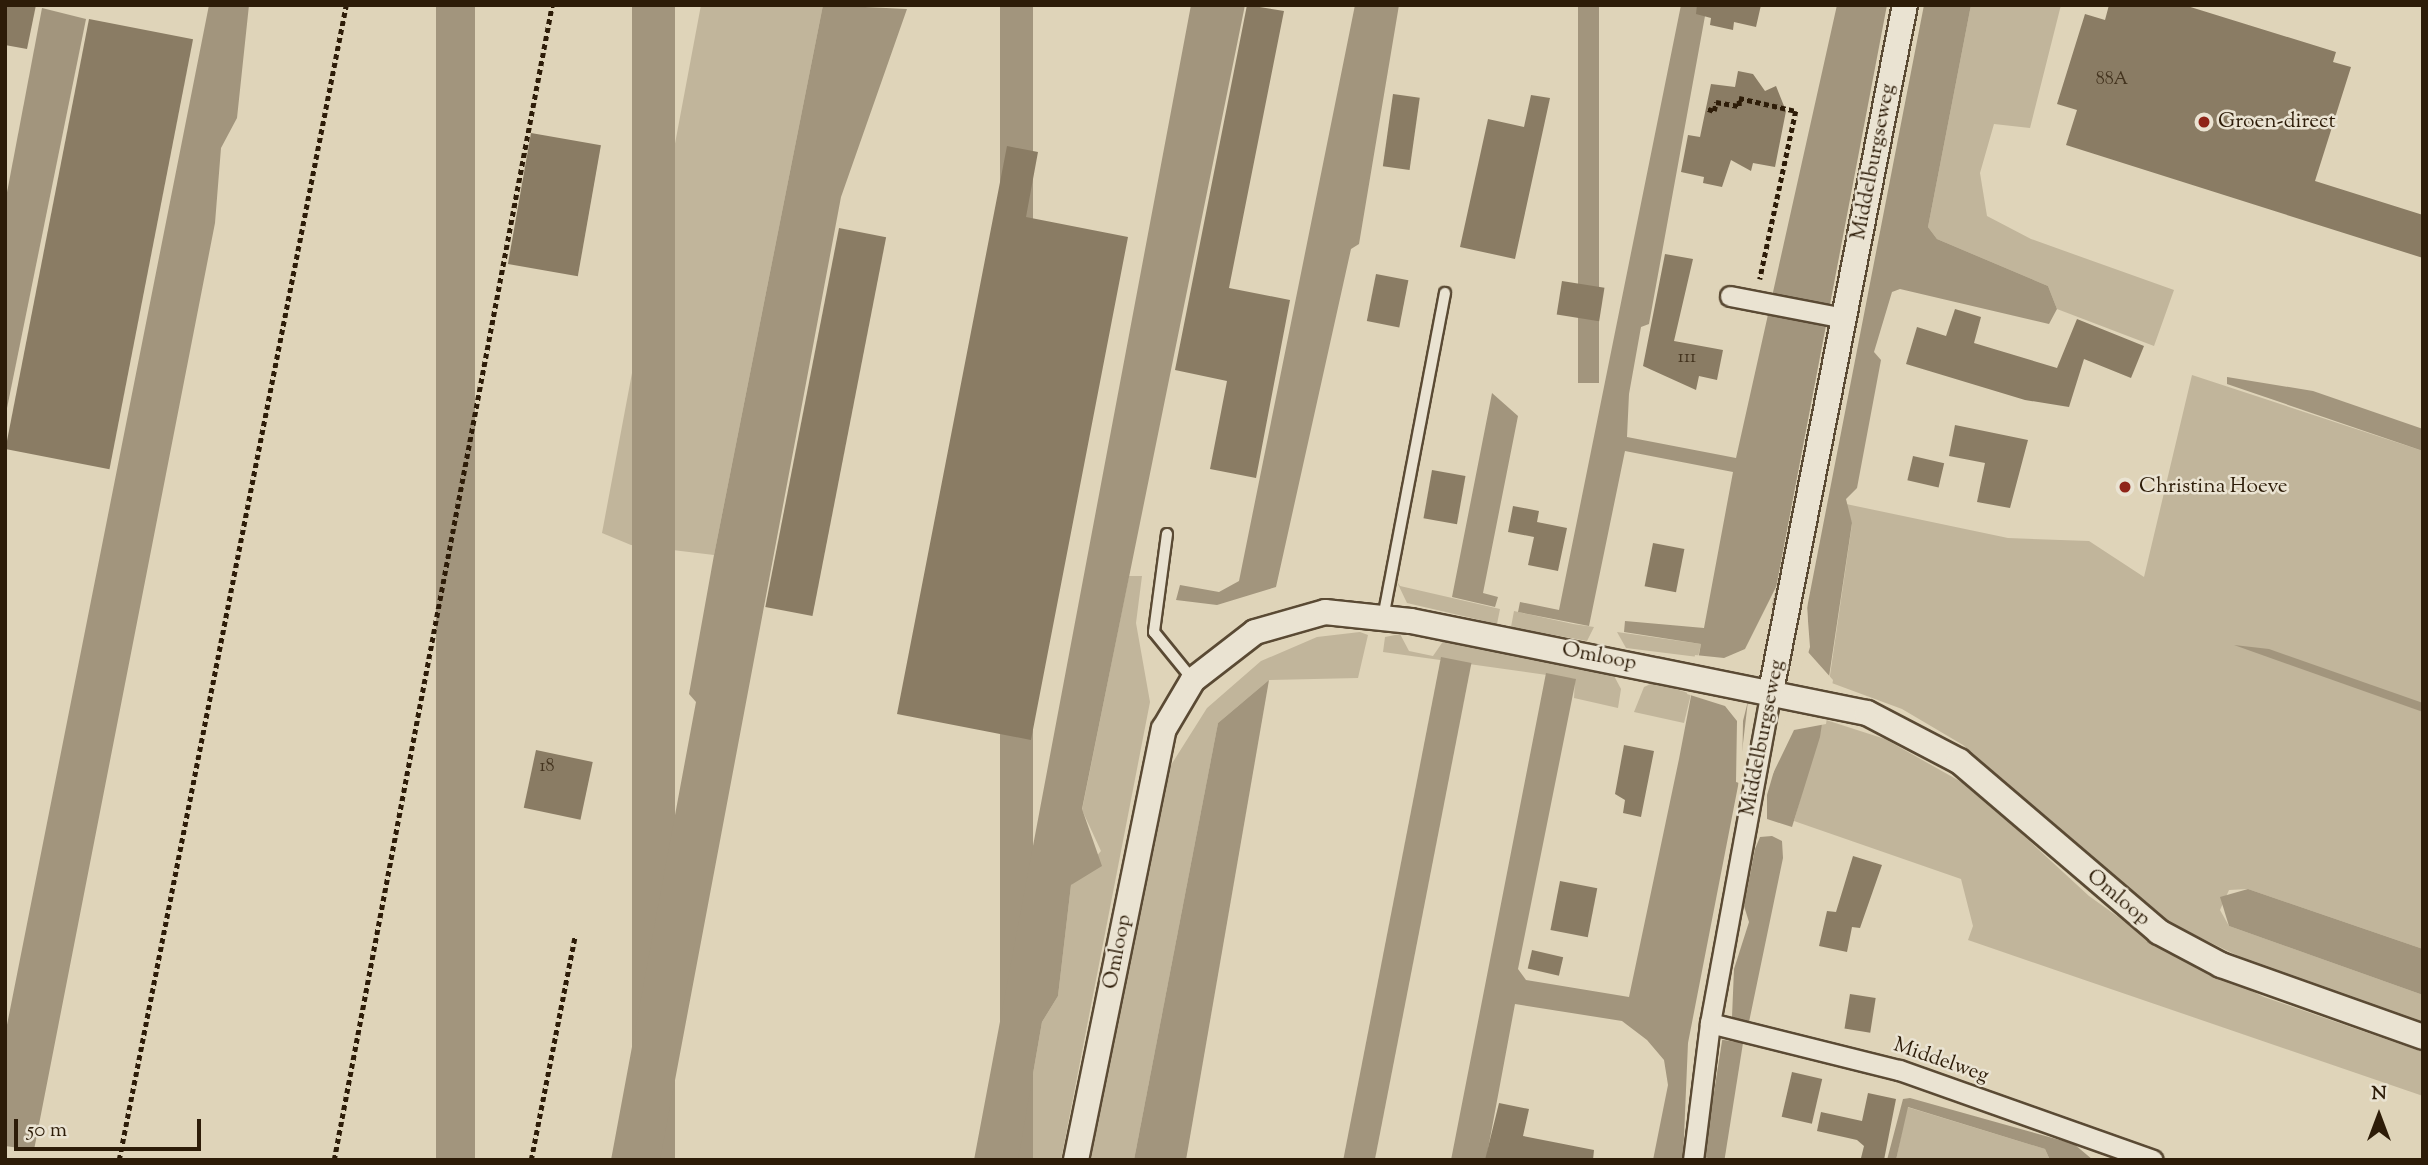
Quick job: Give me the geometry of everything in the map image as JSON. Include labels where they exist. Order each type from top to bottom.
[{"type":"street","name":"Middelburgseweg","points":[[1693,1160],[1710,1023],[1905,5]]},
{"type":"street","points":[[1730,296],[1844,318]]},
{"type":"street","name":"Omloop","points":[[1076,1160],[1164,729],[1193,680],[1255,632],[1325,612],[1383,618],[1843,706],[1919,736],[1959,761],[2159,932],[2221,965],[2423,1037]]},
{"type":"street","name":"Middelweg","points":[[1710,1023],[1899,1070],[2153,1160]]},
{"type":"lane","points":[[1383,618],[1445,293]]},
{"type":"lane","points":[[1167,534],[1154,632],[1193,680]]},
{"type":"path","points":[[119,1160],[346,5]]},
{"type":"path","points":[[334,1160],[552,5]]},
{"type":"path","points":[[1708,109],[1714,111],[1716,102],[1739,106],[1740,98],[1796,111],[1760,302]]},
{"type":"path","points":[[531,1160],[575,936]]},
{"type":"shaded area","points":[[209,5],[249,5],[237,118],[221,148],[215,223],[34,1150],[5,1146],[5,1035]]},
{"type":"shaded area","points":[[436,5],[475,5],[475,1160],[436,1160]]},
{"type":"shaded area","points":[[632,5],[675,5],[675,1160],[632,1160]]},
{"type":"shaded area","points":[[701,5],[823,5],[714,555],[631,545],[602,533]]},
{"type":"shaded area","points":[[823,5],[907,9],[841,197],[660,1160],[611,1160],[696,702],[689,694],[714,555]]},
{"type":"shaded area","points":[[1000,5],[1033,5],[1033,1160],[1000,1160]]},
{"type":"shaded area","points":[[1191,5],[1245,5],[1082,809],[1102,866],[1071,885],[1058,996],[1042,1022],[1018,1160],[974,1160]]},
{"type":"shaded area","points":[[1355,5],[1399,5],[1359,244],[1351,249],[1276,587],[1217,605],[1176,600],[1180,585],[1219,592],[1239,581]]},
{"type":"shaded area","points":[[1578,5],[1599,5],[1599,383],[1578,383]]},
{"type":"shaded area","points":[[1681,5],[1707,5],[1649,324],[1641,327],[1629,394],[1627,437],[1736,458],[1837,5],[1887,5],[1773,604],[1755,641],[1738,786],[1688,1043],[1683,1160],[1653,1160],[1668,1085],[1664,1060],[1647,1040],[1622,1021],[1515,1004],[1486,1160],[1451,1160],[1546,673],[1576,679],[1518,969],[1526,980],[1629,997],[1679,759],[1701,644],[1624,632],[1625,621],[1704,628],[1733,472],[1625,451],[1589,626],[1518,612],[1520,602],[1559,610]]},
{"type":"shaded area","points":[[1924,5],[1971,5],[1928,227],[1937,239],[2048,286],[2057,309],[2049,324],[1900,289],[1892,292],[1874,352],[1881,360],[1857,488],[1846,499],[1852,523],[1820,737],[1792,827],[1767,819],[1767,795],[1810,647],[1807,608]]},
{"type":"shaded area","points":[[1971,5],[2061,5],[2030,128],[1994,124],[1980,173],[1987,216],[2031,239],[2174,290],[2154,346],[2057,309],[2048,286],[1937,239],[1928,227]]},
{"type":"shaded area","points":[[42,8],[86,19],[5,418],[5,203]]},
{"type":"shaded area","points":[[2192,375],[2423,451],[2423,949],[2248,889],[2229,890],[2220,910],[2229,926],[2423,995],[2423,1026],[2269,971],[2166,921],[2092,867],[1963,745],[1902,709],[1829,682],[1852,524],[1846,504],[2008,538],[2089,541],[2144,577]]},
{"type":"shaded area","points":[[2227,377],[2313,391],[2423,429],[2423,451],[2227,384]]},
{"type":"shaded area","points":[[1492,393],[1518,416],[1483,593],[1498,597],[1495,607],[1452,597]]},
{"type":"shaded area","points":[[1129,576],[1142,576],[1136,623],[1150,702],[1061,1160],[1018,1160],[1042,1022],[1058,996],[1071,885],[1101,851],[1082,810]]},
{"type":"shaded area","points":[[1396,580],[1400,586],[1500,609],[1497,624],[1407,603]]},
{"type":"shaded area","points":[[1514,611],[1594,627],[1587,641],[1511,627]]},
{"type":"shaded area","points":[[1360,632],[1368,635],[1358,678],[1269,680],[1218,723],[1134,1160],[1090,1160],[1166,773],[1207,708],[1261,661],[1317,637]]},
{"type":"shaded area","points":[[1617,632],[1701,644],[1698,657],[1626,648]]},
{"type":"shaded area","points":[[1400,634],[1409,651],[1433,656],[1444,640],[1612,672],[1621,689],[1618,708],[1574,698],[1575,679],[1383,652],[1385,637]]},
{"type":"shaded area","points":[[2234,645],[2269,649],[2423,703],[2423,712]]},
{"type":"shaded area","points":[[1441,657],[1471,663],[1375,1160],[1343,1160]]},
{"type":"shaded area","points":[[1269,680],[1186,1160],[1134,1160],[1218,723]]},
{"type":"shaded area","points":[[1655,682],[1691,694],[1684,723],[1634,712],[1644,687]]},
{"type":"shaded area","points":[[1823,719],[1885,739],[1972,788],[2089,896],[2159,946],[2264,997],[2423,1052],[2423,1096],[1968,940],[1973,926],[1961,879],[1794,821]]},
{"type":"shaded area","points":[[1772,836],[1782,841],[1783,858],[1749,1022],[1732,1017],[1734,969],[1749,922],[1744,906],[1755,849],[1760,837]]},
{"type":"shaded area","points":[[2248,889],[2423,949],[2423,995],[2229,926],[2220,897]]},
{"type":"shaded area","points":[[1722,1040],[1743,1043],[1724,1160],[1704,1157]]},
{"type":"shaded area","points":[[1910,1098],[2074,1144],[2093,1160],[2050,1160],[2045,1149],[1908,1107],[1896,1160],[1887,1160],[1903,1099]]},
{"type":"shaded area","points":[[1907,1107],[2045,1149],[2050,1160],[1896,1160]]},
{"type":"pier","points":[[1777,585],[1743,721],[1742,784],[1736,782],[1737,721],[1725,706],[1687,694],[1695,655],[1724,658],[1745,649]]},
{"type":"pier","points":[[1807,592],[1808,652],[1833,680],[1826,724],[1794,730],[1766,788],[1807,647]]},
{"type":"building","points":[[5,5],[36,5],[27,49],[5,45]]},
{"type":"building","points":[[1247,5],[1284,11],[1229,288],[1290,300],[1256,478],[1210,469],[1227,381],[1175,370]]},
{"type":"building","points":[[1697,5],[1761,5],[1756,27],[1734,22],[1733,30],[1710,25],[1711,18],[1696,14]]},
{"type":"building","name":"Groen-direct","points":[[2109,5],[2184,5],[2336,52],[2333,62],[2351,67],[2315,181],[2423,215],[2423,258],[2066,145],[2077,110],[2057,104],[2085,14],[2105,20]]},
{"type":"building","points":[[89,19],[193,39],[109,469],[5,449]]},
{"type":"building","points":[[1738,71],[1753,74],[1765,91],[1776,86],[1786,111],[1775,167],[1753,163],[1751,171],[1731,160],[1722,187],[1703,183],[1704,177],[1681,172],[1688,135],[1700,137],[1711,84],[1735,87]]},
{"type":"building","points":[[1393,94],[1420,98],[1410,170],[1383,166]]},
{"type":"building","points":[[1531,95],[1550,98],[1515,259],[1460,247],[1488,119],[1524,127]]},
{"type":"building","points":[[531,133],[601,145],[578,276],[508,264]]},
{"type":"building","points":[[1007,146],[1038,152],[1026,217],[1128,237],[1031,740],[897,714]]},
{"type":"building","points":[[839,228],[886,237],[812,616],[765,607]]},
{"type":"building","points":[[1665,254],[1693,259],[1674,341],[1723,350],[1717,380],[1699,376],[1696,390],[1643,366]]},
{"type":"building","points":[[1376,274],[1408,280],[1399,327],[1367,321]]},
{"type":"building","points":[[1562,281],[1604,288],[1599,321],[1557,315]]},
{"type":"building","points":[[1955,309],[1981,317],[1974,343],[2057,368],[2077,319],[2144,346],[2131,378],[2084,359],[2069,407],[2025,400],[1906,364],[1917,327],[1946,336]]},
{"type":"building","points":[[1955,425],[2028,440],[2010,508],[1977,502],[1985,463],[1949,456]]},
{"type":"building","points":[[1913,456],[1944,463],[1939,488],[1907,480]]},
{"type":"building","points":[[1432,470],[1465,476],[1457,524],[1423,518]]},
{"type":"building","points":[[1513,506],[1539,511],[1537,522],[1567,528],[1558,571],[1528,565],[1534,537],[1508,532]]},
{"type":"building","points":[[1653,543],[1684,549],[1676,592],[1645,586]]},
{"type":"building","points":[[1624,745],[1654,751],[1641,817],[1623,813],[1625,800],[1615,794]]},
{"type":"building","points":[[536,750],[593,762],[580,820],[524,808]]},
{"type":"building","points":[[1853,856],[1882,865],[1860,928],[1852,927],[1847,952],[1819,946],[1827,911],[1836,912]]},
{"type":"building","points":[[1560,881],[1597,888],[1588,937],[1550,930]]},
{"type":"building","points":[[1532,950],[1563,957],[1559,976],[1528,969]]},
{"type":"building","points":[[1850,994],[1876,998],[1870,1033],[1845,1029]]},
{"type":"building","points":[[1792,1072],[1822,1079],[1812,1124],[1782,1117]]},
{"type":"building","points":[[1868,1093],[1896,1099],[1884,1160],[1861,1158],[1864,1146],[1857,1140],[1817,1131],[1821,1112],[1862,1121]]},
{"type":"building","points":[[1499,1103],[1529,1109],[1523,1136],[1594,1150],[1593,1160],[1485,1160]]},
{"type":"place","name":"Groen-direct","points":[[2204,122]]},
{"type":"place","name":"Christina Hoeve","points":[[2125,487]]}]
